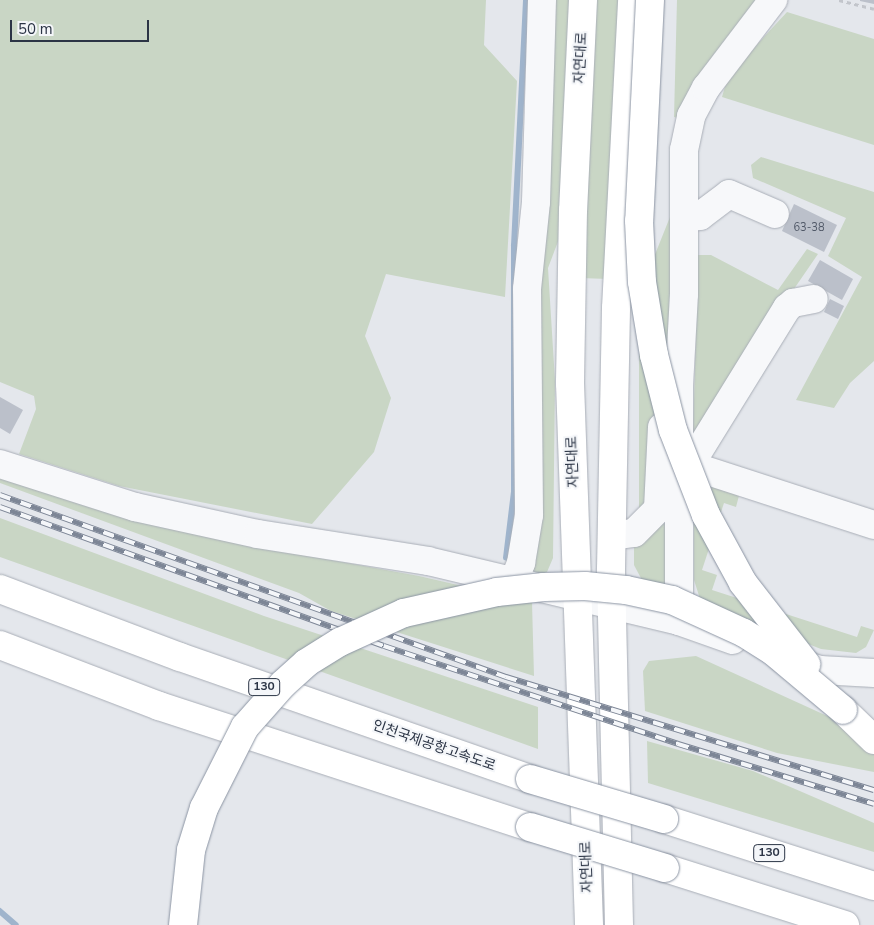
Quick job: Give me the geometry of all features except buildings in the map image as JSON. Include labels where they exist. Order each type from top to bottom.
[{"type":"main road","name":"자연대로","points":[[583,0],[573,210],[570,383],[589,925]]},
{"type":"main road","points":[[619,925],[611,605],[616,308],[632,0]]},
{"type":"main road","points":[[650,0],[638,221],[649,326],[673,430],[706,515],[743,583],[843,710]]},
{"type":"main road","points":[[183,925],[192,850],[204,808],[246,726],[283,684],[306,664],[340,642],[404,613],[497,592],[544,587],[626,590],[672,600],[744,633],[774,652],[843,710],[874,740]]},
{"type":"main road","name":"인천국제공항고속도로","points":[[0,589],[180,658],[530,779],[874,886]]},
{"type":"main road","points":[[0,644],[158,706],[530,828],[665,868],[845,925]]},
{"type":"street","points":[[513,584],[521,563],[529,515],[527,289],[536,202],[542,0]]},
{"type":"street","points":[[679,621],[685,463],[679,386],[685,217],[684,150],[691,116],[716,71],[773,0]]},
{"type":"street","points":[[685,217],[700,216],[729,194],[775,214]]},
{"type":"street","points":[[685,463],[787,308],[793,303],[814,299]]},
{"type":"street","points":[[612,536],[634,533],[658,510],[664,401],[668,392],[679,386]]},
{"type":"street","points":[[685,463],[874,525]]},
{"type":"street","points":[[0,464],[98,498],[208,524],[428,561],[513,584],[679,621],[820,670],[874,673]]},
{"type":"path","points":[[839,0],[874,9]]},
{"type":"green space","points":[[0,0],[486,0],[484,45],[517,81],[505,297],[386,274],[365,336],[391,398],[374,452],[312,524],[119,486],[19,454],[36,409],[34,396],[0,382]]},
{"type":"green space","points":[[548,0],[572,0],[562,231],[548,268],[555,381],[553,558],[547,572],[533,577],[530,547]]},
{"type":"green space","points":[[592,0],[622,0],[608,279],[580,278]]},
{"type":"green space","points":[[677,0],[763,0],[681,119],[674,117]]},
{"type":"green space","points":[[787,12],[874,39],[874,145],[722,97],[728,76]]},
{"type":"green space","points":[[761,157],[874,192],[874,361],[850,383],[834,408],[796,400],[862,277],[828,256],[846,218],[753,178],[751,165]]},
{"type":"green space","points":[[670,217],[675,287],[669,380],[652,262]]},
{"type":"green space","points":[[807,249],[818,254],[693,436],[698,255],[711,255],[778,290]]},
{"type":"green space","points":[[639,317],[656,400],[652,433],[655,497],[639,520]]},
{"type":"green space","points":[[0,476],[293,553],[419,576],[532,602],[534,676],[331,611],[299,593],[0,483]]},
{"type":"green space","points":[[694,482],[740,492],[736,507],[724,503],[702,570],[717,575],[712,590],[857,637],[861,626],[874,630],[866,647],[856,653],[821,649],[701,602],[694,580]]},
{"type":"green space","points":[[665,506],[672,587],[643,582],[634,565],[634,540]]},
{"type":"green space","points":[[0,518],[264,616],[538,707],[538,749],[0,557]]},
{"type":"green space","points":[[696,656],[836,720],[874,744],[874,772],[777,753],[645,711],[643,671],[649,661]]},
{"type":"green space","points":[[647,741],[753,771],[874,823],[874,852],[648,783]]},
{"type":"waterway","points":[[506,558],[514,492],[514,246],[526,0]]},
{"type":"waterway","points":[[0,911],[16,925]]},
{"type":"railway","points":[[0,495],[506,677],[874,790]]},
{"type":"railway","points":[[0,507],[384,646],[678,744],[874,804]]}]
